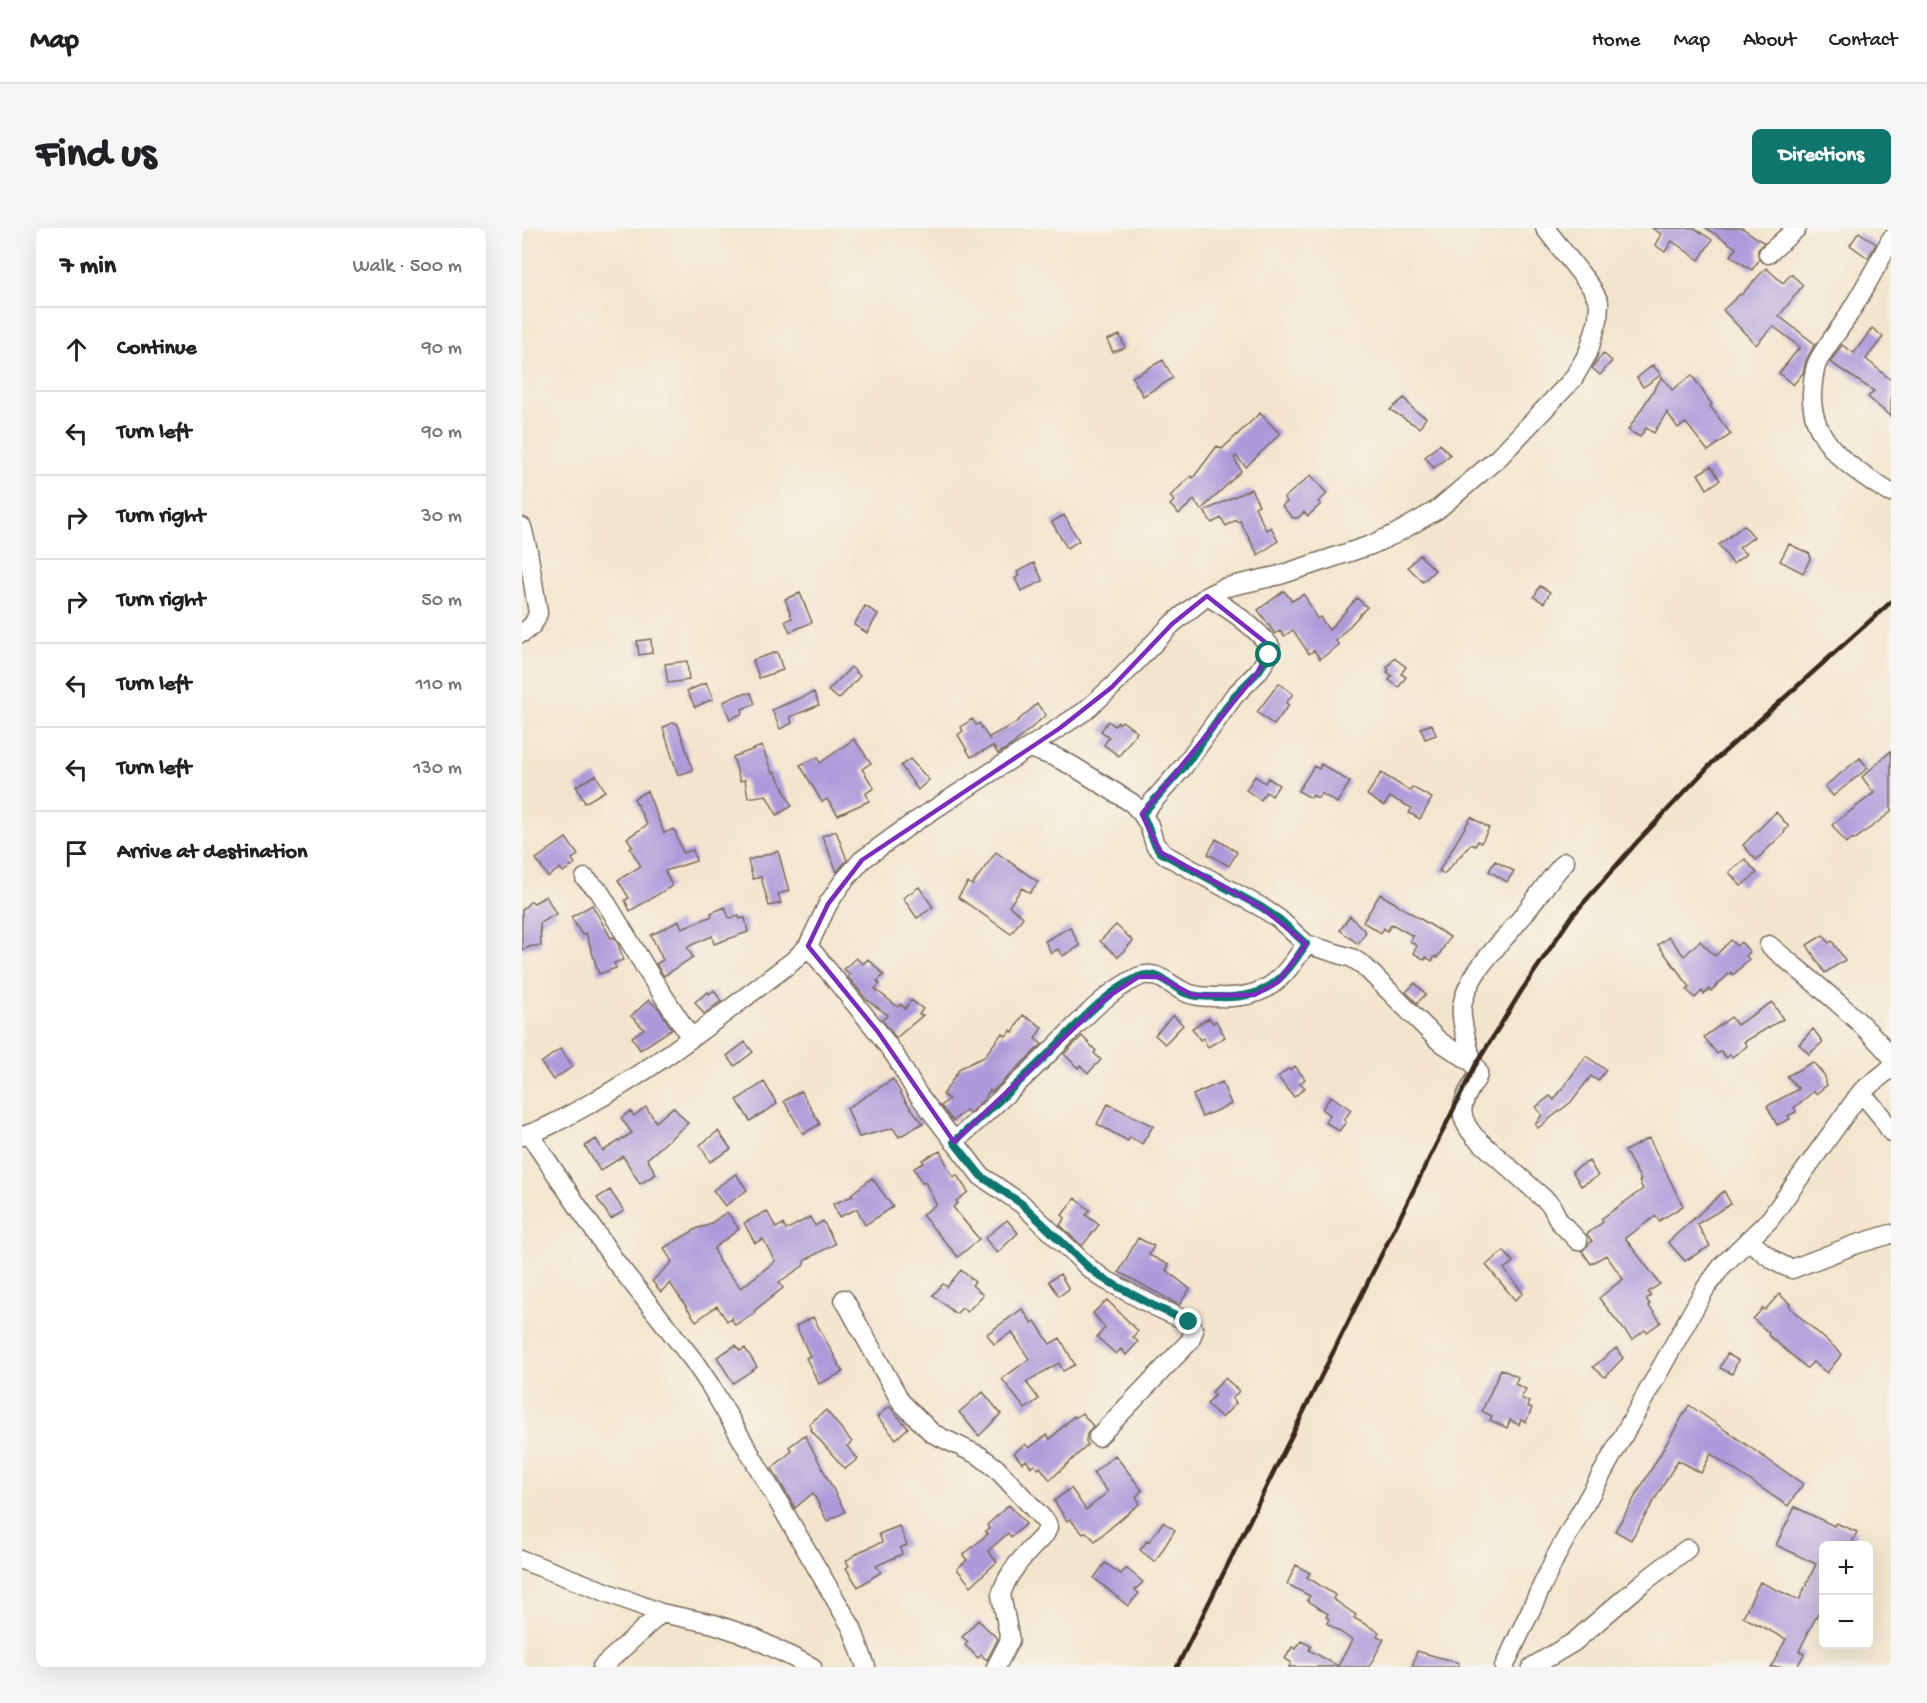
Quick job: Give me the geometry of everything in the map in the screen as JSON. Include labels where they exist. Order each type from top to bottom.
[{"type":"street","points":[[866,1667],[852,1628],[710,1385],[615,1260],[526,1136],[607,1096],[692,1038],[793,961],[808,946],[828,904],[862,860],[910,825],[1085,711],[1112,687],[1172,624],[1207,596],[1223,588],[1280,575],[1371,545],[1395,534],[1437,510],[1499,457],[1573,379],[1588,353],[1598,320],[1599,302],[1591,286],[1545,228]]},
{"type":"street","points":[[1768,254],[1797,228]]},
{"type":"street","points":[[1885,228],[1891,229]]},
{"type":"street","points":[[1889,492],[1871,481],[1829,447],[1817,426],[1812,407],[1813,376],[1817,362],[1864,289],[1891,239]]},
{"type":"street","points":[[522,527],[538,613],[536,621],[522,633]]},
{"type":"street","points":[[1142,814],[1185,766],[1234,696],[1258,672],[1269,655],[1270,646],[1264,639],[1227,608],[1207,596]]},
{"type":"street","points":[[1030,748],[1055,756],[1132,803],[1149,825],[1155,845],[1160,852],[1261,907],[1279,919],[1306,944],[1352,958],[1363,965],[1439,1041],[1473,1063]]},
{"type":"street","points":[[1565,862],[1541,889],[1535,900],[1487,958],[1471,982],[1461,1007],[1473,1063],[1478,1072],[1462,1110],[1466,1126],[1527,1185],[1547,1200],[1559,1221],[1578,1241]]},
{"type":"street","points":[[585,878],[599,891],[692,1038]]},
{"type":"street","points":[[954,1142],[1106,998],[1138,977],[1149,974],[1160,977],[1192,994],[1230,998],[1254,995],[1278,982],[1293,965],[1306,944]]},
{"type":"street","points":[[1768,945],[1827,993],[1891,1056]]},
{"type":"street","points":[[808,946],[878,1032],[918,1094],[981,1176],[1022,1204],[1089,1268],[1104,1279],[1189,1322],[1194,1330],[1190,1341],[1098,1437]]},
{"type":"street","points":[[1504,1667],[1556,1556],[1705,1289],[1722,1266],[1770,1220],[1861,1092],[1891,1068]]},
{"type":"street","points":[[1861,1092],[1886,1112],[1891,1132]]},
{"type":"street","points":[[1748,1240],[1772,1259],[1792,1269],[1854,1245],[1891,1234]]},
{"type":"street","points":[[844,1299],[901,1402],[932,1432],[980,1456],[996,1468],[1047,1523],[1048,1528],[1045,1534],[1015,1567],[1002,1589],[1000,1595],[1010,1640],[996,1667]]},
{"type":"street","points":[[1532,1667],[1574,1642],[1641,1584],[1687,1549]]},
{"type":"street","points":[[522,1560],[661,1613],[714,1624],[752,1636],[813,1667]]},
{"type":"street","points":[[602,1667],[661,1613]]},
{"type":"highlighted area","points":[[1207,596],[1270,646],[1258,672],[1142,814],[1160,852],[1261,907],[1306,944],[1278,982],[1254,995],[1192,995],[1160,977],[1138,977],[1106,998],[954,1142],[878,1032],[808,946],[828,904],[862,860],[1060,728],[1112,687],[1172,624]]},
{"type":"building","points":[[1652,228],[1694,228],[1712,240],[1699,260],[1672,241],[1665,252],[1655,245],[1661,234]]},
{"type":"building","points":[[1706,228],[1742,228],[1764,243],[1758,250],[1759,260],[1752,270],[1731,256],[1736,248]]},
{"type":"building","points":[[1859,232],[1876,244],[1868,258],[1850,245]]},
{"type":"building","points":[[1766,268],[1783,283],[1791,274],[1803,285],[1779,316],[1815,344],[1806,360],[1803,373],[1793,385],[1779,373],[1800,347],[1773,326],[1756,345],[1723,310],[1741,295]]},
{"type":"building","points":[[1872,328],[1883,337],[1866,359],[1891,380],[1891,417],[1868,397],[1874,391],[1830,362],[1842,345],[1854,353]]},
{"type":"building","points":[[1120,335],[1125,348],[1113,352],[1107,340]]},
{"type":"building","points":[[1603,353],[1612,361],[1600,375],[1592,368]]},
{"type":"building","points":[[1163,360],[1173,378],[1143,396],[1132,377]]},
{"type":"building","points":[[1653,365],[1661,375],[1643,387],[1637,378]]},
{"type":"building","points":[[1692,375],[1712,405],[1710,406],[1731,434],[1708,451],[1686,423],[1678,428],[1667,412],[1654,433],[1646,428],[1640,437],[1628,430],[1662,377],[1672,390]]},
{"type":"building","points":[[1404,398],[1415,411],[1426,417],[1420,428],[1390,410]]},
{"type":"building","points":[[1260,413],[1280,434],[1246,467],[1236,456],[1234,458],[1241,471],[1201,510],[1194,500],[1179,514],[1170,505],[1174,501],[1170,496],[1191,476],[1193,478],[1217,446],[1222,449]]},
{"type":"building","points":[[1440,444],[1450,455],[1434,468],[1425,457]]},
{"type":"building","points":[[1711,466],[1720,480],[1707,489],[1698,474]]},
{"type":"building","points":[[1311,475],[1327,494],[1318,502],[1321,504],[1308,516],[1304,512],[1298,518],[1293,518],[1282,506],[1287,502],[1284,498]]},
{"type":"building","points":[[1251,489],[1259,505],[1255,507],[1266,530],[1271,527],[1278,541],[1258,555],[1240,521],[1236,520],[1226,526],[1221,518],[1212,523],[1204,511]]},
{"type":"building","points":[[1064,515],[1079,541],[1067,548],[1052,522]]},
{"type":"building","points":[[1744,525],[1754,537],[1739,548],[1746,554],[1733,564],[1719,545]]},
{"type":"building","points":[[1789,544],[1810,554],[1803,573],[1780,561]]},
{"type":"building","points":[[1420,555],[1435,570],[1423,582],[1408,567]]},
{"type":"building","points":[[1034,563],[1043,581],[1021,591],[1015,578],[1019,576],[1017,572]]},
{"type":"building","points":[[1540,586],[1550,592],[1544,603],[1534,597]]},
{"type":"building","points":[[1284,591],[1292,601],[1304,594],[1317,619],[1320,617],[1329,630],[1357,598],[1367,607],[1336,641],[1339,645],[1320,659],[1314,650],[1309,654],[1293,630],[1284,636],[1280,631],[1275,634],[1258,610]]},
{"type":"building","points":[[800,593],[812,622],[790,632],[785,621],[792,618],[785,599]]},
{"type":"building","points":[[865,606],[878,614],[867,633],[854,625]]},
{"type":"building","points":[[651,639],[652,653],[639,655],[637,641]]},
{"type":"building","points":[[777,652],[783,670],[759,678],[753,660]]},
{"type":"building","points":[[1394,658],[1406,667],[1401,674],[1406,677],[1399,687],[1389,680],[1392,676],[1387,672]]},
{"type":"building","points":[[687,661],[689,680],[668,683],[665,664]]},
{"type":"building","points":[[851,667],[860,676],[839,699],[828,691]]},
{"type":"building","points":[[706,683],[713,699],[695,707],[687,691]]},
{"type":"building","points":[[1279,683],[1293,694],[1286,703],[1289,705],[1274,725],[1257,712]]},
{"type":"building","points":[[814,692],[819,705],[790,717],[792,723],[780,729],[772,710]]},
{"type":"building","points":[[751,693],[755,704],[742,709],[743,713],[730,719],[723,702],[741,694]]},
{"type":"building","points":[[1037,704],[1046,715],[1012,745],[998,754],[993,746],[971,757],[958,735],[963,731],[961,727],[972,719],[976,725],[979,723],[990,740],[989,737],[1014,724]]},
{"type":"building","points":[[1108,721],[1115,726],[1122,721],[1137,732],[1119,756],[1104,745],[1109,737],[1101,731]]},
{"type":"building","points":[[677,723],[693,770],[678,775],[663,728]]},
{"type":"building","points":[[1432,724],[1436,735],[1425,739],[1421,728]]},
{"type":"building","points":[[854,739],[871,763],[862,769],[874,788],[866,793],[869,801],[838,815],[827,799],[822,802],[800,765],[818,757],[820,763]]},
{"type":"building","points":[[762,746],[772,773],[775,772],[792,806],[777,815],[766,795],[748,798],[745,780],[740,781],[733,757]]},
{"type":"building","points":[[1891,751],[1891,812],[1854,840],[1853,838],[1846,843],[1832,825],[1874,793],[1862,777]]},
{"type":"building","points":[[1860,758],[1868,768],[1833,796],[1825,786]]},
{"type":"building","points":[[910,759],[929,780],[918,790],[901,766]]},
{"type":"building","points":[[1321,764],[1350,782],[1337,803],[1321,793],[1318,798],[1312,795],[1311,798],[1298,791],[1314,766],[1319,769]]},
{"type":"building","points":[[1381,773],[1410,791],[1412,787],[1432,798],[1420,819],[1409,813],[1412,808],[1390,797],[1384,806],[1367,795]]},
{"type":"building","points":[[596,775],[605,791],[585,803],[576,786]]},
{"type":"building","points":[[1255,776],[1265,783],[1268,778],[1279,785],[1272,796],[1266,792],[1261,800],[1246,790]]},
{"type":"building","points":[[647,791],[664,833],[674,829],[683,853],[693,850],[696,861],[665,871],[672,886],[630,911],[625,900],[629,898],[618,880],[641,866],[627,838],[647,825],[634,798]]},
{"type":"building","points":[[1776,812],[1789,827],[1756,860],[1743,845]]},
{"type":"building","points":[[1471,817],[1489,828],[1481,843],[1478,841],[1475,846],[1471,844],[1444,874],[1439,871]]},
{"type":"building","points":[[836,831],[847,860],[837,872],[822,836]]},
{"type":"building","points":[[566,838],[578,855],[572,859],[575,864],[563,872],[560,868],[548,877],[536,859]]},
{"type":"building","points":[[1216,839],[1237,852],[1229,866],[1208,854]]},
{"type":"building","points":[[778,851],[789,891],[778,894],[781,903],[769,906],[761,877],[753,879],[748,860]]},
{"type":"building","points":[[996,852],[1038,882],[1030,893],[1022,888],[1009,906],[1023,917],[1011,934],[958,897],[968,882],[972,885]]},
{"type":"building","points":[[1745,859],[1757,873],[1741,886],[1729,872]]},
{"type":"building","points":[[1495,861],[1514,871],[1507,882],[1489,871]]},
{"type":"building","points":[[919,887],[933,907],[917,918],[903,898]]},
{"type":"building","points":[[1380,894],[1450,937],[1437,958],[1435,956],[1432,961],[1426,957],[1425,960],[1413,953],[1417,946],[1410,941],[1413,936],[1392,924],[1387,931],[1384,928],[1381,933],[1363,922]]},
{"type":"building","points":[[546,896],[556,914],[540,923],[541,946],[532,946],[522,950],[522,910],[531,901],[534,903]]},
{"type":"building","points":[[592,905],[611,938],[614,937],[623,960],[614,963],[616,968],[599,974],[586,933],[582,935],[571,917]]},
{"type":"building","points":[[725,907],[729,918],[739,916],[740,919],[745,918],[748,932],[714,944],[712,936],[687,947],[693,957],[664,976],[656,964],[663,960],[651,935],[679,921],[682,928],[712,916],[711,913]]},
{"type":"building","points":[[1350,916],[1366,932],[1358,944],[1340,930]]},
{"type":"building","points":[[1116,925],[1133,941],[1118,957],[1100,941]]},
{"type":"building","points":[[1070,927],[1080,946],[1062,956],[1058,949],[1051,953],[1045,941]]},
{"type":"building","points":[[1823,935],[1829,943],[1832,941],[1845,960],[1825,973],[1807,945]]},
{"type":"building","points":[[1669,937],[1684,956],[1700,941],[1715,956],[1731,940],[1737,946],[1741,942],[1750,952],[1746,956],[1749,959],[1733,975],[1731,972],[1711,991],[1709,989],[1704,994],[1702,991],[1695,998],[1687,990],[1690,987],[1658,945]]},
{"type":"building","points":[[856,958],[863,964],[868,959],[884,975],[877,981],[880,984],[875,989],[898,1007],[901,1004],[905,1009],[911,1000],[923,1009],[919,1014],[923,1015],[896,1038],[882,1020],[888,1015],[866,999],[844,969]]},
{"type":"building","points":[[1415,983],[1426,994],[1417,1003],[1406,992]]},
{"type":"building","points":[[714,990],[721,1001],[704,1014],[695,1002]]},
{"type":"building","points":[[649,1000],[659,1009],[672,1029],[640,1050],[632,1037],[644,1029],[631,1016]]},
{"type":"building","points":[[1772,1002],[1783,1019],[1744,1042],[1747,1046],[1732,1057],[1730,1055],[1726,1058],[1721,1051],[1717,1054],[1704,1037],[1731,1017],[1737,1025]]},
{"type":"building","points":[[1023,1015],[1042,1027],[1035,1039],[1042,1044],[992,1092],[990,1090],[970,1113],[966,1110],[953,1121],[941,1106],[949,1099],[943,1095],[960,1068],[984,1057],[1002,1033],[1006,1036],[1011,1030],[1013,1032]]},
{"type":"building","points":[[1173,1015],[1183,1025],[1165,1044],[1155,1035]]},
{"type":"building","points":[[1209,1018],[1213,1023],[1216,1021],[1225,1037],[1208,1047],[1203,1038],[1200,1040],[1192,1028]]},
{"type":"building","points":[[1813,1029],[1823,1042],[1809,1054],[1799,1044]]},
{"type":"building","points":[[1082,1036],[1101,1060],[1088,1073],[1080,1065],[1078,1068],[1064,1054]]},
{"type":"building","points":[[745,1042],[753,1052],[735,1066],[727,1056]]},
{"type":"building","points":[[560,1049],[573,1066],[553,1080],[541,1063]]},
{"type":"building","points":[[1586,1056],[1606,1070],[1598,1081],[1591,1076],[1571,1102],[1538,1128],[1535,1125],[1542,1115],[1536,1107],[1550,1096],[1554,1100]]},
{"type":"building","points":[[1813,1062],[1825,1076],[1827,1085],[1816,1094],[1814,1091],[1794,1108],[1796,1112],[1788,1116],[1790,1119],[1777,1125],[1767,1106],[1799,1089],[1787,1076]]},
{"type":"building","points":[[1295,1066],[1305,1079],[1300,1083],[1305,1088],[1294,1097],[1278,1077]]},
{"type":"building","points":[[893,1079],[906,1102],[923,1123],[899,1137],[893,1128],[859,1137],[847,1108]]},
{"type":"building","points":[[764,1082],[777,1104],[750,1121],[737,1100]]},
{"type":"building","points":[[1222,1082],[1231,1104],[1202,1117],[1193,1095]]},
{"type":"building","points":[[801,1091],[820,1124],[803,1134],[784,1101]]},
{"type":"building","points":[[1331,1096],[1351,1110],[1339,1131],[1325,1122],[1330,1115],[1322,1109]]},
{"type":"building","points":[[1108,1104],[1153,1126],[1142,1144],[1130,1137],[1128,1141],[1097,1124]]},
{"type":"building","points":[[646,1107],[656,1122],[673,1107],[688,1123],[647,1159],[656,1174],[640,1184],[623,1156],[600,1171],[585,1146],[596,1139],[603,1151],[632,1133],[621,1118],[631,1111],[634,1116]]},
{"type":"building","points":[[718,1131],[731,1149],[710,1162],[700,1145]]},
{"type":"building","points":[[1649,1138],[1683,1206],[1659,1221],[1656,1216],[1625,1238],[1660,1284],[1648,1292],[1651,1296],[1646,1299],[1661,1322],[1632,1340],[1599,1298],[1623,1279],[1606,1255],[1591,1264],[1582,1251],[1592,1241],[1587,1234],[1603,1222],[1601,1219],[1643,1189],[1639,1181],[1641,1180],[1625,1151]]},
{"type":"building","points":[[940,1151],[953,1177],[957,1175],[968,1192],[956,1201],[958,1203],[953,1207],[979,1239],[958,1257],[922,1215],[936,1204],[925,1182],[922,1183],[914,1168],[924,1163],[922,1160]]},
{"type":"building","points":[[1589,1161],[1598,1176],[1581,1186],[1572,1171]]},
{"type":"building","points":[[736,1174],[747,1190],[725,1206],[713,1190]]},
{"type":"building","points":[[872,1178],[893,1207],[865,1225],[857,1209],[839,1217],[833,1204],[853,1196],[851,1194]]},
{"type":"building","points":[[610,1190],[624,1211],[611,1219],[597,1198]]},
{"type":"building","points":[[1724,1191],[1731,1204],[1697,1224],[1710,1246],[1685,1261],[1668,1242]]},
{"type":"building","points":[[1075,1198],[1090,1210],[1086,1215],[1099,1225],[1082,1246],[1060,1225],[1065,1218],[1062,1215]]},
{"type":"building","points":[[767,1211],[776,1228],[783,1224],[786,1230],[810,1217],[815,1226],[823,1221],[835,1244],[805,1260],[803,1266],[779,1282],[783,1288],[754,1311],[755,1313],[735,1325],[731,1318],[727,1321],[717,1306],[696,1321],[670,1283],[661,1292],[652,1281],[672,1262],[664,1248],[698,1228],[707,1226],[727,1212],[739,1229],[714,1248],[719,1262],[741,1288],[775,1261],[763,1239],[755,1243],[744,1223]]},
{"type":"building","points":[[1007,1220],[1018,1233],[997,1253],[985,1238]]},
{"type":"building","points":[[1138,1238],[1154,1246],[1149,1255],[1169,1265],[1166,1270],[1190,1289],[1179,1305],[1119,1272]]},
{"type":"building","points":[[1504,1251],[1513,1262],[1504,1269],[1523,1293],[1515,1300],[1486,1265]]},
{"type":"building","points":[[961,1270],[975,1282],[972,1285],[983,1295],[967,1312],[962,1308],[956,1314],[933,1295],[943,1284],[947,1287]]},
{"type":"building","points":[[1060,1274],[1069,1289],[1059,1296],[1049,1281]]},
{"type":"building","points":[[1779,1294],[1799,1316],[1842,1354],[1827,1373],[1813,1362],[1807,1368],[1753,1319],[1763,1308],[1765,1310]]},
{"type":"building","points":[[1107,1300],[1138,1331],[1133,1337],[1138,1342],[1126,1355],[1121,1349],[1116,1354],[1097,1337],[1105,1328],[1093,1313]]},
{"type":"building","points":[[1022,1309],[1032,1323],[1035,1321],[1050,1344],[1060,1338],[1075,1365],[1063,1371],[1059,1363],[1026,1382],[1039,1399],[1025,1409],[1002,1379],[1029,1359],[1012,1332],[994,1344],[987,1334]]},
{"type":"building","points":[[813,1317],[843,1372],[819,1384],[806,1358],[810,1356],[796,1326]]},
{"type":"building","points":[[736,1345],[740,1351],[745,1348],[757,1367],[733,1383],[717,1357]]},
{"type":"building","points":[[1616,1348],[1623,1358],[1605,1377],[1593,1367]]},
{"type":"building","points":[[1727,1354],[1738,1360],[1732,1374],[1720,1368]]},
{"type":"building","points":[[1501,1369],[1518,1377],[1515,1384],[1526,1389],[1521,1398],[1529,1402],[1527,1406],[1532,1408],[1526,1422],[1521,1420],[1519,1425],[1510,1420],[1507,1428],[1490,1420],[1492,1416],[1482,1411]]},
{"type":"building","points":[[1225,1378],[1239,1391],[1232,1399],[1236,1403],[1222,1418],[1207,1404],[1215,1395],[1212,1392]]},
{"type":"building","points":[[983,1392],[1001,1414],[979,1436],[959,1412]]},
{"type":"building","points":[[1689,1405],[1803,1484],[1788,1506],[1711,1454],[1701,1473],[1678,1460],[1631,1540],[1615,1531]]},
{"type":"building","points":[[889,1406],[908,1428],[896,1439],[877,1417]]},
{"type":"building","points":[[826,1410],[852,1442],[847,1446],[858,1459],[845,1469],[811,1430],[809,1424]]},
{"type":"building","points":[[1082,1413],[1093,1426],[1087,1434],[1088,1445],[1050,1480],[1040,1467],[1038,1469],[1034,1465],[1031,1467],[1026,1460],[1022,1463],[1014,1453],[1025,1444],[1029,1448],[1047,1435],[1050,1439],[1074,1416],[1075,1418]]},
{"type":"building","points":[[805,1435],[845,1512],[827,1521],[813,1493],[795,1508],[772,1468],[792,1451],[789,1447]]},
{"type":"building","points":[[1115,1455],[1142,1490],[1136,1497],[1140,1503],[1095,1541],[1086,1532],[1083,1534],[1070,1519],[1067,1521],[1054,1501],[1071,1488],[1086,1510],[1108,1492],[1093,1473]]},
{"type":"building","points":[[1009,1505],[1026,1524],[1011,1537],[1008,1533],[988,1551],[997,1562],[971,1586],[957,1569],[967,1560],[963,1555],[988,1534],[985,1531],[989,1528],[987,1525]]},
{"type":"building","points":[[1795,1507],[1834,1526],[1836,1523],[1857,1532],[1853,1541],[1819,1541],[1819,1611],[1799,1651],[1804,1654],[1797,1667],[1771,1667],[1786,1639],[1743,1617],[1760,1582],[1799,1600],[1816,1564],[1776,1545]]},
{"type":"building","points":[[1163,1522],[1175,1530],[1155,1562],[1140,1550],[1147,1541],[1149,1542]]},
{"type":"building","points":[[899,1526],[907,1545],[900,1548],[902,1554],[876,1566],[881,1572],[858,1587],[846,1568],[849,1566],[846,1561],[861,1551],[882,1542],[879,1534]]},
{"type":"building","points":[[1105,1563],[1121,1574],[1126,1568],[1143,1582],[1135,1590],[1139,1593],[1128,1606],[1094,1578]]},
{"type":"building","points":[[1296,1565],[1310,1573],[1307,1577],[1335,1595],[1333,1599],[1356,1615],[1354,1618],[1379,1632],[1377,1636],[1384,1639],[1369,1667],[1289,1667],[1291,1662],[1285,1659],[1292,1647],[1296,1649],[1301,1641],[1311,1646],[1309,1650],[1338,1666],[1352,1640],[1327,1623],[1328,1614],[1307,1600],[1310,1596],[1287,1584]]},
{"type":"building","points":[[978,1620],[998,1639],[987,1660],[981,1655],[978,1658],[965,1645],[968,1642],[962,1637]]},
{"type":"building","points":[[1417,1651],[1459,1663],[1459,1667],[1412,1667]]},
{"type":"railway","points":[[1177,1667],[1475,1066],[1522,990],[1572,916],[1638,841],[1713,762],[1891,602]]},
{"type":"route","points":[[1189,1322],[1104,1279],[1089,1268],[1022,1204],[981,1176],[954,1142],[1106,998],[1138,977],[1149,974],[1160,977],[1183,992],[1230,998],[1254,995],[1265,990],[1278,982],[1293,965],[1306,944],[1279,919],[1261,907],[1160,852],[1142,814],[1185,766],[1234,696],[1258,672],[1269,655]]}]
